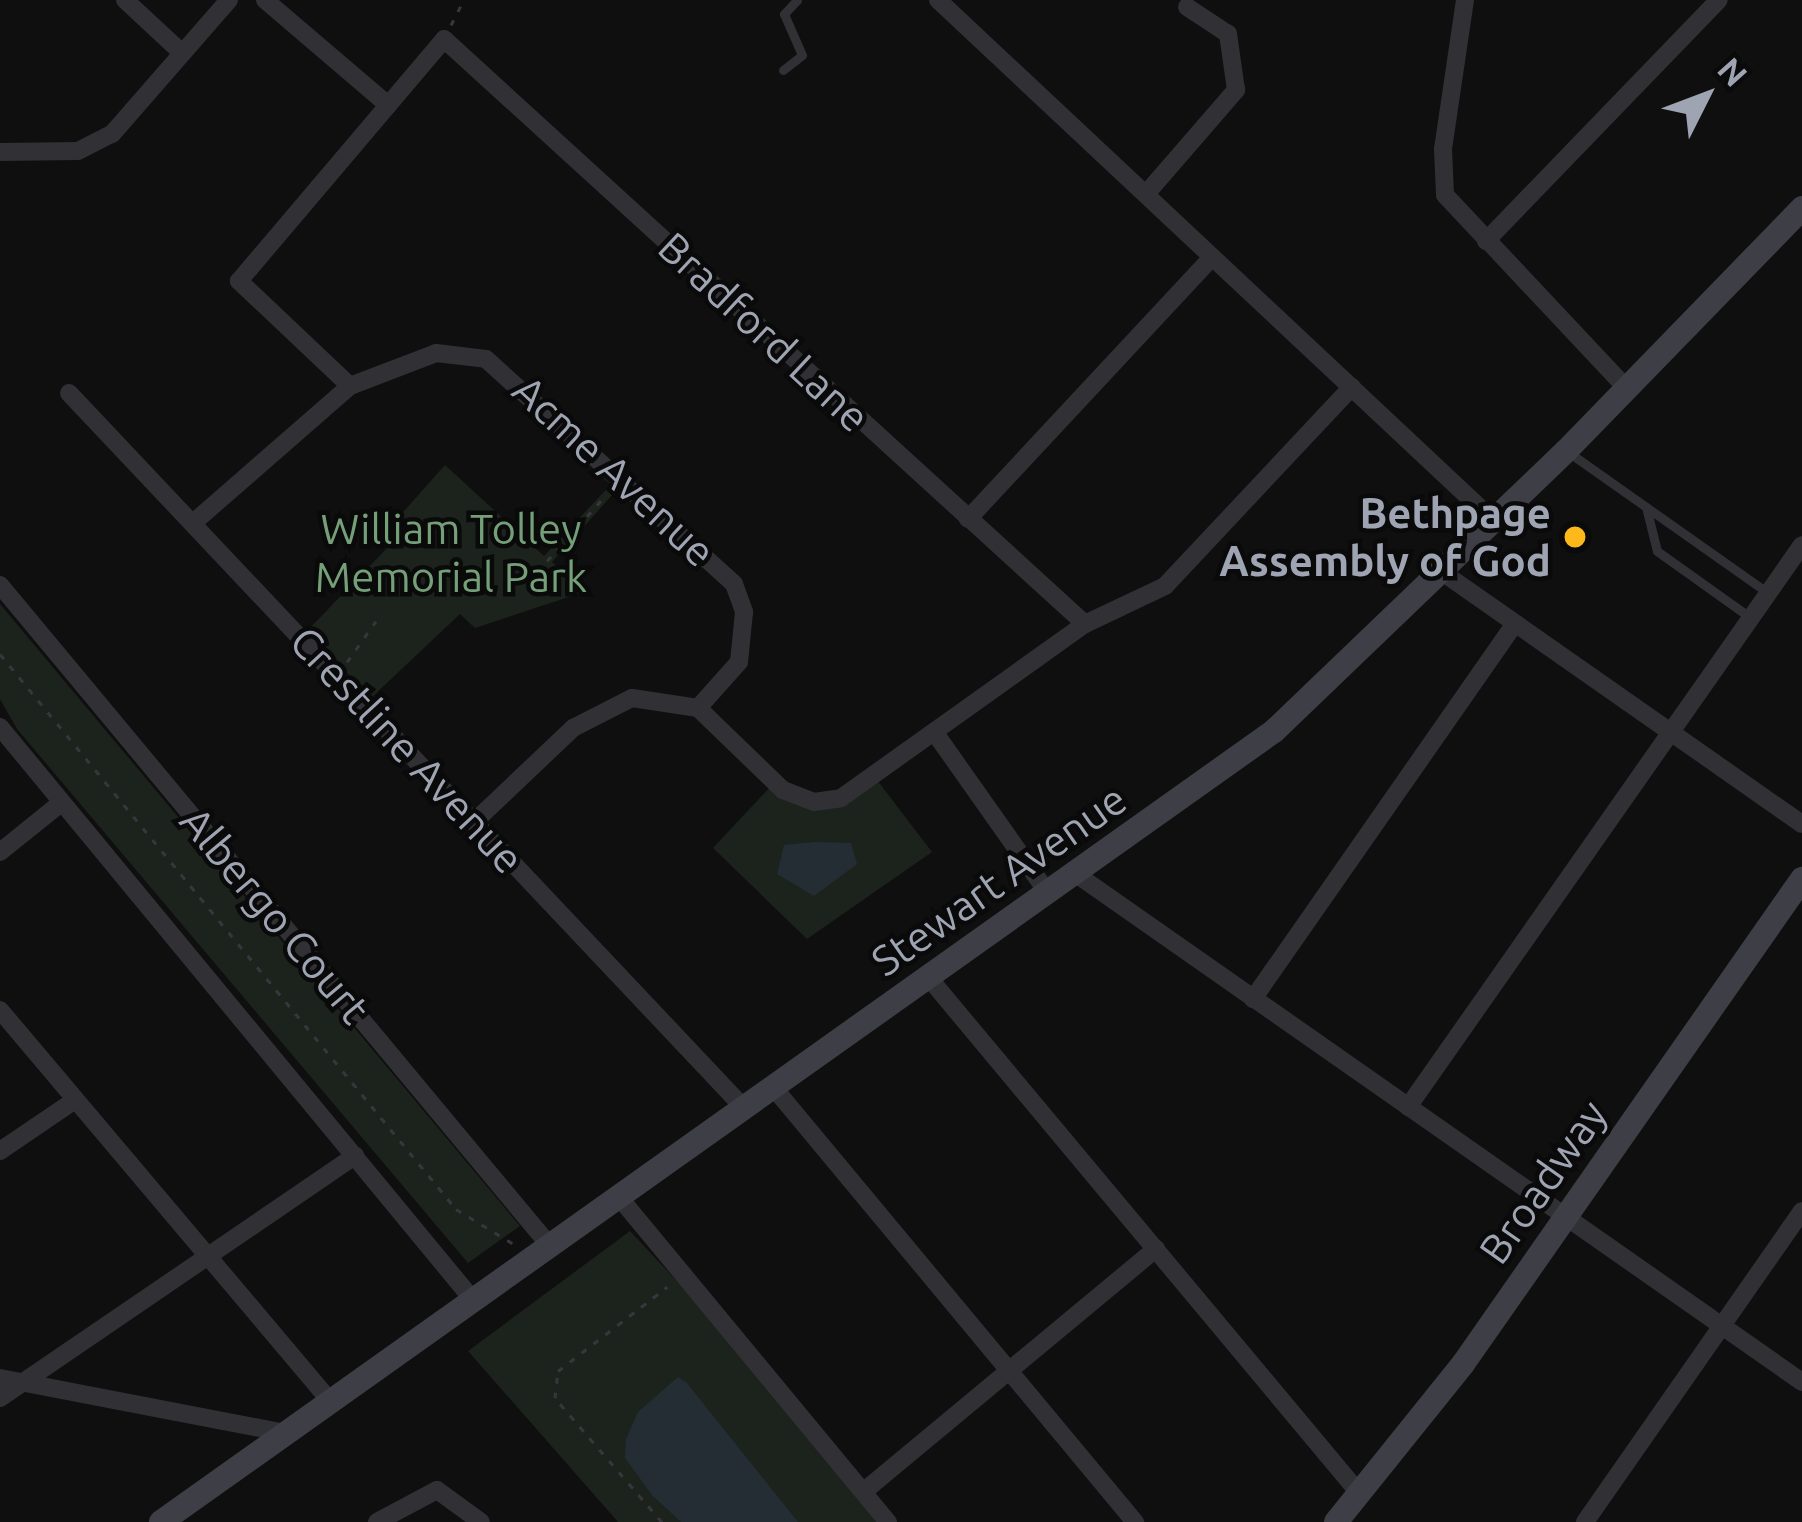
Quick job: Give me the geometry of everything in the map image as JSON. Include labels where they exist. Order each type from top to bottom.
[{"type":"main road","name":"Stewart Avenue","points":[[161,1522],[1274,731],[1567,451],[1802,208]]},
{"type":"main road","name":"Broadway","points":[[1336,1522],[1463,1364],[1802,879]]},
{"type":"street","points":[[125,0],[182,53]]},
{"type":"street","points":[[0,152],[91,146],[112,134],[229,0]]},
{"type":"street","points":[[265,0],[388,105]]},
{"type":"street","points":[[938,0],[1494,520]]},
{"type":"street","points":[[1465,0],[1442,180],[1454,207],[1627,389]]},
{"type":"street","points":[[1486,241],[1719,0]]},
{"type":"street","points":[[1145,194],[1236,90],[1228,34],[1187,8]]},
{"type":"street","points":[[350,386],[239,281],[444,39]]},
{"type":"street","name":"Bradford Lane","points":[[444,39],[1085,624]]},
{"type":"street","points":[[968,519],[1212,257]]},
{"type":"street","name":"Acme Avenue","points":[[193,524],[350,386],[436,353],[486,359],[706,556],[741,599],[745,639],[739,662],[698,708]]},
{"type":"street","points":[[474,822],[603,706],[658,698],[698,708],[783,790],[814,802],[841,798],[1085,624],[1165,586],[1352,387]]},
{"type":"street","name":"Crestline Avenue","points":[[69,392],[744,1108]]},
{"type":"street","points":[[1408,1107],[1802,545]]},
{"type":"street","points":[[1442,572],[1802,824]]},
{"type":"street","name":"Albergo Court","points":[[0,585],[542,1252]]},
{"type":"street","points":[[1253,998],[1514,623]]},
{"type":"street","points":[[0,727],[473,1300]]},
{"type":"street","points":[[934,733],[1048,893]]},
{"type":"street","points":[[0,852],[61,803]]},
{"type":"street","points":[[1076,874],[1802,1382]]},
{"type":"street","points":[[929,978],[1359,1493]]},
{"type":"street","points":[[0,1010],[331,1402]]},
{"type":"street","points":[[774,1088],[1135,1522]]},
{"type":"street","points":[[0,1151],[75,1100]]},
{"type":"street","points":[[0,1398],[355,1156]]},
{"type":"street","points":[[619,1197],[888,1522]]},
{"type":"street","points":[[1585,1522],[1802,1211]]},
{"type":"street","points":[[863,1492],[1156,1249]]},
{"type":"street","points":[[0,1378],[286,1433]]},
{"type":"street","points":[[377,1522],[412,1498],[443,1492],[481,1522]]},
{"type":"lane","points":[[783,70],[802,55],[784,14],[797,0]]},
{"type":"lane","points":[[1567,451],[1768,594]]},
{"type":"lane","points":[[1646,507],[1657,550],[1751,618]]},
{"type":"path","points":[[444,39],[464,0]]},
{"type":"path","points":[[547,561],[612,489]]},
{"type":"path","points":[[346,662],[376,621]]},
{"type":"path","points":[[0,654],[456,1209],[542,1252]]},
{"type":"path","points":[[662,1522],[555,1398],[558,1371],[682,1274]]},
{"type":"green space","name":"William Tolley Memorial Park","points":[[445,465],[544,556],[617,478],[622,484],[552,562],[584,592],[475,628],[460,614],[371,698],[307,631],[388,547],[380,538]]},
{"type":"green space","points":[[0,604],[520,1226],[468,1263],[17,729],[0,699]]},
{"type":"green space","points":[[877,780],[932,852],[807,939],[713,848],[772,785],[791,803]]},
{"type":"green space","points":[[630,1231],[883,1522],[618,1522],[468,1351]]},
{"type":"shaded area","points":[[851,843],[857,864],[814,896],[777,874],[784,845]]},
{"type":"shaded area","points":[[678,1377],[798,1522],[681,1522],[652,1495],[625,1458],[626,1439],[638,1412]]},
{"type":"place","name":"Bethpage Assembly of God","points":[[1575,537]]}]
